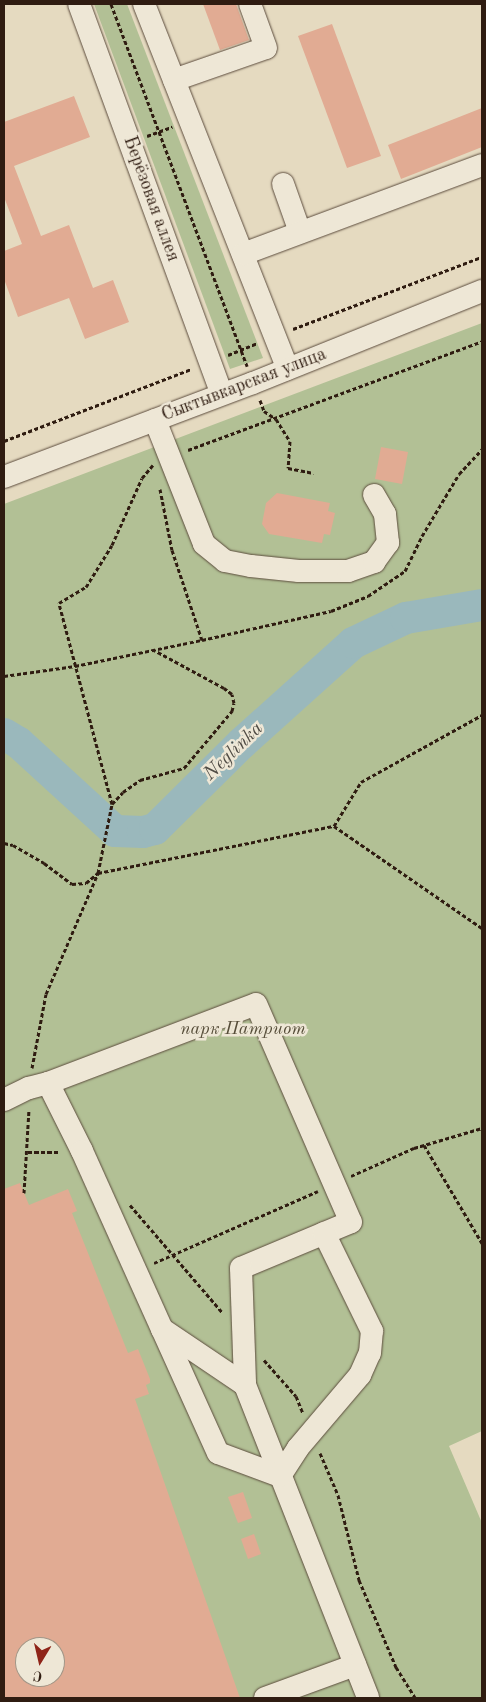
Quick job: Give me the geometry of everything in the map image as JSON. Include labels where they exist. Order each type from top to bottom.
[{"type":"street","name":"Берёзовая аллея","points":[[79,4],[222,394]]},
{"type":"street","points":[[144,4],[288,368]]},
{"type":"street","points":[[174,80],[266,48],[250,4]]},
{"type":"street","points":[[243,254],[482,165]]},
{"type":"street","points":[[283,184],[300,232]]},
{"type":"street","name":"Сыктывкарская улица","points":[[4,477],[253,383],[482,291]]},
{"type":"street","points":[[155,420],[163,463],[204,544],[225,561],[299,571],[348,571],[374,562],[388,543],[385,514],[374,495]]},
{"type":"street","points":[[4,1100],[256,1004],[351,1222],[241,1268],[245,1386],[368,1698]]},
{"type":"street","points":[[38,1086],[82,1151],[218,1453],[280,1476]]},
{"type":"street","points":[[280,1476],[298,1448],[360,1375],[370,1353],[372,1331],[324,1233]]},
{"type":"street","points":[[162,1329],[245,1386]]},
{"type":"street","points":[[265,1698],[355,1665]]},
{"type":"path","name":"Берёзовая аллея","points":[[111,4],[264,411],[276,420],[290,441],[288,468],[314,473]]},
{"type":"path","points":[[130,142],[190,121]]},
{"type":"path","points":[[4,441],[482,257]]},
{"type":"path","points":[[24,1193],[38,1086],[46,994],[98,873],[112,804],[59,603],[86,587],[112,545],[142,478],[156,461],[163,463],[482,342]]},
{"type":"path","points":[[4,676],[75,666],[202,640],[172,550],[159,484]]},
{"type":"path","points":[[112,804],[123,792],[140,780],[184,768],[232,711],[234,703],[232,694],[154,650]]},
{"type":"path","points":[[334,826],[360,782],[482,715]]},
{"type":"path","points":[[4,843],[14,845],[44,863],[72,884],[86,882],[98,873],[334,826],[482,928]]},
{"type":"path","points":[[135,1269],[174,1256],[424,1145],[482,1128]]},
{"type":"path","points":[[424,1145],[482,1243]]},
{"type":"green space","points":[[94,4],[127,4],[263,358],[230,369]]},
{"type":"green space","name":"парк Патриот","points":[[482,323],[482,1431],[449,1446],[482,1523],[482,1698],[4,1698],[4,504]]},
{"type":"building","points":[[203,4],[236,4],[249,40],[220,50]]},
{"type":"building","points":[[332,24],[381,156],[347,168],[298,36]]},
{"type":"building","points":[[74,96],[90,137],[14,166],[41,236],[69,225],[93,288],[113,280],[129,322],[85,339],[69,298],[18,317],[4,279],[4,251],[22,244],[4,197],[4,122]]},
{"type":"building","points":[[482,108],[482,147],[401,179],[388,145]]},
{"type":"building","points":[[381,447],[408,452],[402,484],[375,479]]},
{"type":"building","points":[[277,493],[330,503],[328,511],[335,513],[330,535],[324,534],[322,543],[269,534],[262,524],[266,503]]},
{"type":"building","points":[[20,1183],[29,1205],[68,1189],[77,1211],[72,1213],[128,1353],[138,1349],[150,1383],[146,1385],[149,1394],[135,1399],[240,1698],[4,1698],[4,1189]]},
{"type":"building","points":[[243,1492],[252,1518],[238,1523],[228,1497]]},
{"type":"building","points":[[254,1534],[261,1554],[248,1559],[241,1539]]},
{"type":"waterway","name":"Neglinka","points":[[4,734],[19,743],[115,831],[143,832],[155,829],[242,743],[353,643],[406,618],[482,605]]}]
